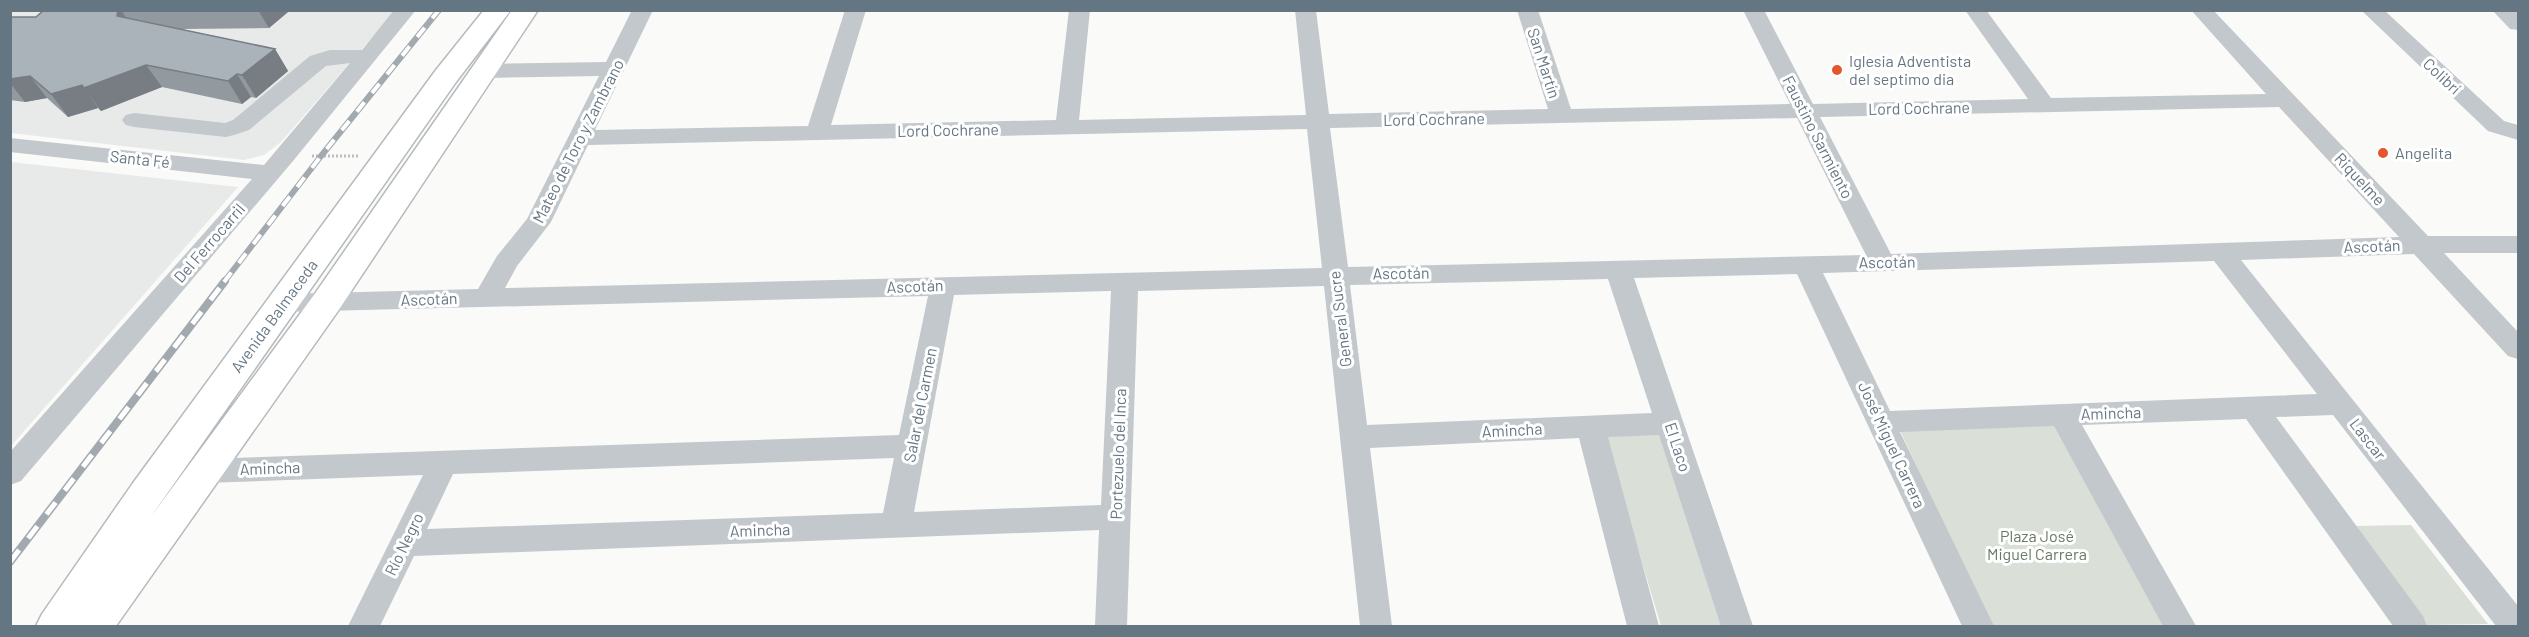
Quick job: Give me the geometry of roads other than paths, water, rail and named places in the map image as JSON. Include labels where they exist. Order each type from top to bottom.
[{"type":"main road","name":"Avenida Balmaceda","points":[[56,627],[146,493],[457,61],[498,10]]},
{"type":"main road","name":"Avenida Balmaceda","points":[[93,627],[326,303],[525,10]]},
{"type":"street","name":"Del Ferrocarril","points":[[10,473],[277,165],[406,10]]},
{"type":"street","name":"Mateo de Toro y Zambrano","points":[[487,297],[506,262],[538,222],[643,10]]},
{"type":"street","points":[[817,133],[856,10]]},
{"type":"street","points":[[1067,127],[1080,10]]},
{"type":"street","name":"General Sucre","points":[[1305,10],[1376,627]]},
{"type":"street","name":"San Martín","points":[[1527,10],[1562,116]]},
{"type":"street","name":"Faustino Sarmiento","points":[[1753,10],[1883,263]]},
{"type":"street","points":[[1975,10],[2045,106]]},
{"type":"street","name":"Riquelme","points":[[2201,10],[2518,349]]},
{"type":"street","name":"Colibrí","points":[[2371,10],[2496,126],[2518,133]]},
{"type":"street","points":[[2502,10],[2518,24]]},
{"type":"street","points":[[134,120],[226,130],[241,125],[318,61],[330,57],[367,56]]},
{"type":"street","points":[[484,71],[614,69]]},
{"type":"street","name":"Lord Cochrane","points":[[581,138],[2286,100]]},
{"type":"street","name":"Santa Fé","points":[[10,145],[277,165]]},
{"type":"street","name":"Ascotán","points":[[283,303],[1805,263],[1883,263],[2422,244],[2518,244]]},
{"type":"street","name":"Lascar","points":[[2220,251],[2515,627]]},
{"type":"street","name":"José Miguel Carrera","points":[[1805,263],[1978,627]]},
{"type":"street","name":"El Laco","points":[[1618,268],[1737,627]]},
{"type":"street","name":"Portezuelo del Inca","points":[[1111,627],[1125,281]]},
{"type":"street","name":"Salar del Carmen","points":[[896,525],[944,285]]},
{"type":"street","name":"Amincha","points":[[1882,422],[2341,404]]},
{"type":"street","points":[[2253,407],[2411,627]]},
{"type":"street","points":[[2062,415],[2180,627]]},
{"type":"street","name":"Amincha","points":[[1354,437],[1671,423]]},
{"type":"street","points":[[1591,426],[1643,627]]},
{"type":"street","name":"Amincha","points":[[205,471],[912,446]]},
{"type":"street","name":"Río Negro","points":[[364,627],[444,462]]},
{"type":"street","name":"Amincha","points":[[405,543],[1115,516]]},
{"type":"railway","points":[[224,282],[321,156],[439,10]]},
{"type":"railway","points":[[10,562],[225,281]]},
{"type":"place","name":"Iglesia Adventista del septimo dia","points":[[1837,70]]},
{"type":"place","name":"Angelita","points":[[2383,153]]},
{"type":"park label","name":"Plaza José Miguel Carrera","points":[[2037,545]]}]
